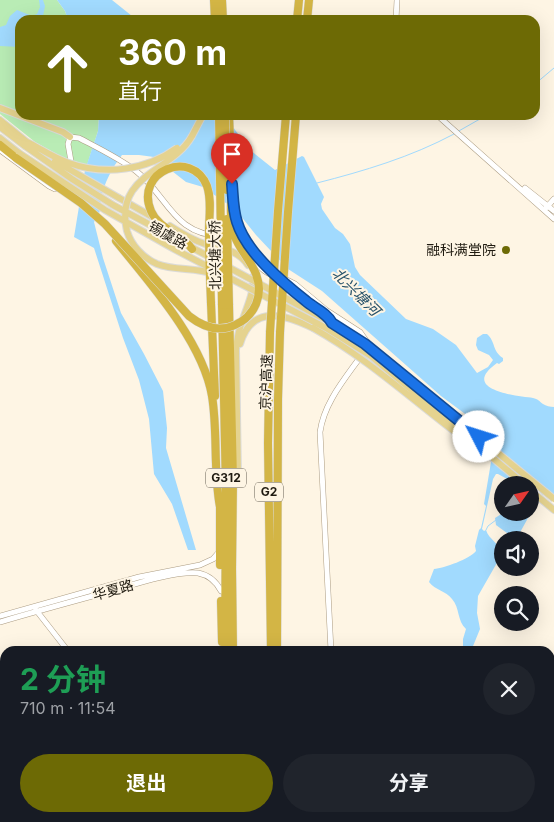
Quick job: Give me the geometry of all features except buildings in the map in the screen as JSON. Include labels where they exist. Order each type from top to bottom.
[{"type":"highway","points":[[214,0],[214,15]]},
{"type":"highway","points":[[222,0],[223,15]]},
{"type":"highway","points":[[298,15],[299,0]]},
{"type":"highway","points":[[308,15],[309,0]]},
{"type":"highway","name":"北兴塘大桥","points":[[219,120],[225,305]]},
{"type":"highway","name":"北兴塘大桥","points":[[225,120],[225,305]]},
{"type":"highway","points":[[0,146],[18,155],[81,203],[124,244],[189,316],[200,324],[220,329],[242,322],[256,307],[259,282],[236,238],[231,224],[230,120]]},
{"type":"highway","name":"京沪高速","points":[[271,646],[268,443],[270,332],[286,120]]},
{"type":"highway","name":"京沪高速","points":[[278,646],[278,399],[280,332],[296,120]]},
{"type":"highway","points":[[192,249],[189,243],[160,223],[152,212],[149,202],[148,192],[155,177],[170,167],[188,168],[202,177],[210,199],[209,231],[216,417],[214,439]]},
{"type":"highway","points":[[232,184],[237,223],[242,235],[287,285],[329,318],[332,323]]},
{"type":"highway","points":[[98,219],[157,292],[200,356],[207,374],[212,396],[220,507]]},
{"type":"highway","name":"G312","points":[[224,646],[225,305]]},
{"type":"highway","name":"G312","points":[[225,305],[233,480],[233,646]]},
{"type":"highway","points":[[223,646],[221,631],[220,507],[221,448],[225,443]]},
{"type":"main road","points":[[0,108],[15,114]]},
{"type":"main road","points":[[0,120],[26,144],[65,168],[192,239],[204,244],[230,249],[245,260],[250,269],[254,286],[238,335],[236,354],[239,454],[238,477],[233,480]]},
{"type":"main road","points":[[32,120],[63,132],[70,137]]},
{"type":"main road","points":[[200,120],[188,142],[176,154],[148,174],[133,188],[128,197],[125,216],[129,235],[148,260],[159,264],[201,271],[236,282]]},
{"type":"main road","name":"锡虞路","points":[[0,127],[26,144],[72,180],[105,200],[192,249],[332,323],[365,344],[554,500]]},
{"type":"main road","points":[[26,144],[68,163],[90,169],[125,169],[144,165],[174,150],[192,136]]},
{"type":"main road","name":"锡虞路","points":[[0,138],[18,155],[105,210],[236,282],[326,328],[371,356],[514,476]]},
{"type":"main road","points":[[236,354],[247,328],[264,316],[286,316],[314,328],[376,368],[434,416],[500,464]]},
{"type":"main road","points":[[539,498],[554,510]]},
{"type":"street","points":[[395,0],[395,15]]},
{"type":"street","points":[[444,120],[550,210],[554,220]]},
{"type":"street","points":[[0,150],[55,189],[67,181],[72,170],[68,144],[70,137],[79,138],[127,165],[141,176],[187,227],[206,235],[230,237],[242,242],[266,274],[287,279],[295,284],[326,310],[360,332],[367,342],[367,348],[328,406],[322,418],[320,432],[331,646]]},
{"type":"street","points":[[550,210],[554,199]]},
{"type":"street","name":"华夏路","points":[[0,622],[139,577],[200,565],[213,559],[220,551]]},
{"type":"street","name":"华夏路","points":[[0,616],[182,574],[196,573],[212,578],[221,591]]},
{"type":"street","points":[[36,609],[64,646]]},
{"type":"green space","points":[[0,0],[57,0],[66,15],[15,15],[15,120],[99,120],[98,131],[87,165],[62,157],[35,142],[0,114]]},
{"type":"water","points":[[39,0],[43,0],[45,6],[43,15],[34,15],[37,14],[40,7]]},
{"type":"water","points":[[57,0],[112,0],[131,15],[66,15]]},
{"type":"water","points":[[17,10],[30,15],[15,15],[15,47],[0,46],[0,27],[6,25],[10,16]]},
{"type":"water","name":"北兴塘河","points":[[99,120],[228,120],[250,150],[275,170],[302,156],[304,157],[324,197],[321,204],[322,209],[335,228],[343,234],[350,244],[355,267],[360,275],[406,319],[433,329],[456,345],[477,373],[488,367],[493,360],[489,355],[478,350],[476,345],[477,338],[487,334],[497,352],[503,358],[503,361],[499,364],[497,363],[487,372],[484,380],[487,385],[494,390],[504,393],[535,398],[545,405],[554,407],[554,495],[549,493],[543,495],[539,491],[539,476],[502,476],[496,474],[494,476],[482,529],[486,530],[494,542],[494,568],[478,596],[477,613],[480,629],[473,646],[463,646],[466,629],[461,622],[455,603],[450,596],[429,582],[434,569],[457,563],[476,551],[475,546],[486,506],[484,504],[491,462],[484,437],[476,422],[441,396],[322,291],[288,269],[256,235],[236,210],[203,187],[186,182],[154,157],[122,155],[106,181],[99,213],[94,222],[103,258],[121,313],[163,391],[167,428],[166,448],[196,550],[188,550],[172,504],[154,474],[149,419],[139,380],[123,338],[94,248],[74,237],[85,170],[98,131]]},
{"type":"water","points":[[495,521],[526,521],[521,531],[504,531],[496,525]]},
{"type":"waterway","points":[[540,80],[554,68]]},
{"type":"waterway","points":[[457,132],[478,120]]},
{"type":"waterway","points":[[317,183],[387,163],[421,150],[454,134]]},
{"type":"waterway","points":[[486,530],[495,521]]},
{"type":"place","name":"融科满堂院","points":[[506,250]]},
{"type":"route","points":[[232,184],[234,210],[242,235],[269,268],[308,303],[329,318],[332,323],[365,344],[479,437]]}]
